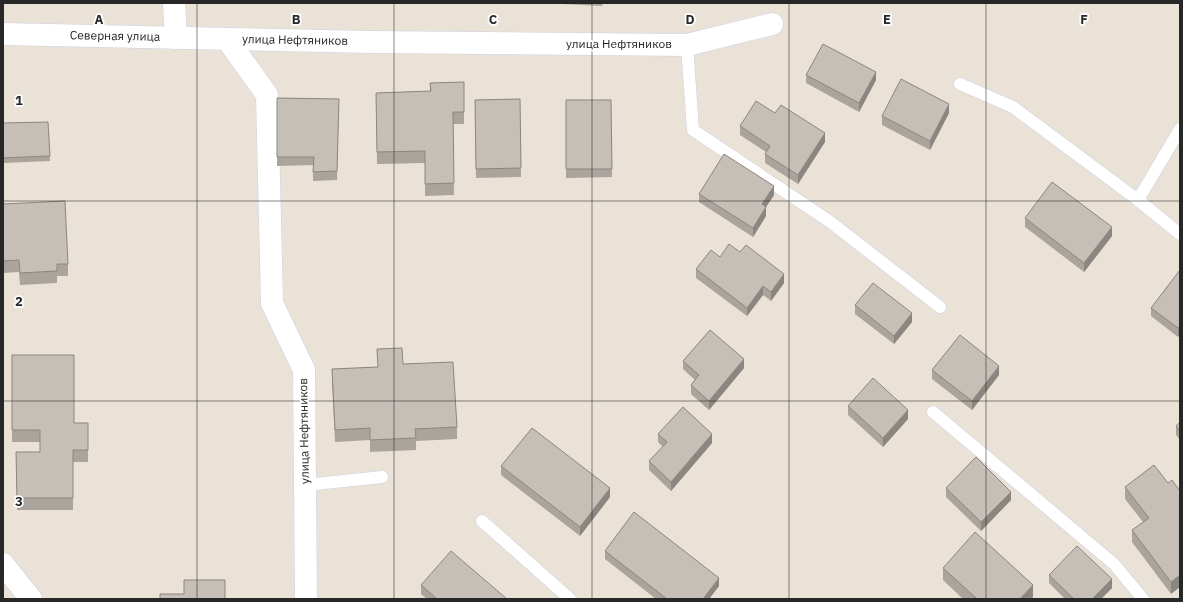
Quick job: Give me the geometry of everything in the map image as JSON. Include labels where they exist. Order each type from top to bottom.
[{"type":"street","points":[[174,3],[176,38]]},
{"type":"street","name":"улица Нефтяников","points":[[227,39],[371,42],[687,44],[772,24]]},
{"type":"street","name":"Северная улица","points":[[3,34],[227,39]]},
{"type":"street","name":"улица Нефтяников","points":[[227,39],[267,95],[272,303],[304,370],[306,599]]},
{"type":"street","points":[[3,564],[31,599]]},
{"type":"lane","points":[[687,44],[693,130],[829,221],[940,307]]},
{"type":"lane","points":[[960,84],[1013,107],[1138,200],[1180,234]]},
{"type":"lane","points":[[1138,200],[1180,128]]},
{"type":"lane","points":[[934,412],[1114,564],[1142,599]]},
{"type":"lane","points":[[305,485],[382,477]]},
{"type":"lane","points":[[482,521],[570,599]]},
{"type":"building","points":[[823,44],[876,72],[859,103],[806,75]]},
{"type":"building","points":[[901,79],[949,104],[930,141],[882,116]]},
{"type":"building","points":[[464,82],[464,112],[453,112],[454,183],[425,184],[425,151],[377,152],[376,93],[431,91],[430,83]]},
{"type":"building","points":[[277,98],[339,99],[337,171],[313,172],[314,157],[277,157]]},
{"type":"building","points":[[520,99],[521,168],[476,169],[475,100]]},
{"type":"building","points":[[566,100],[611,100],[612,169],[566,169]]},
{"type":"building","points":[[756,101],[775,113],[781,105],[825,133],[798,175],[765,154],[770,146],[740,126]]},
{"type":"building","points":[[48,122],[50,156],[3,158],[3,123]]},
{"type":"building","points":[[724,154],[774,186],[762,204],[766,207],[753,228],[699,194]]},
{"type":"building","points":[[1052,182],[1112,227],[1084,263],[1025,218]]},
{"type":"building","points":[[65,201],[68,264],[57,264],[57,271],[20,273],[19,260],[3,261],[3,204]]},
{"type":"building","points":[[729,244],[740,252],[746,245],[784,274],[771,292],[763,286],[747,308],[696,269],[711,250],[720,257]]},
{"type":"building","points":[[1180,270],[1180,325],[1178,328],[1151,308]]},
{"type":"building","points":[[873,283],[912,313],[894,336],[855,305]]},
{"type":"building","points":[[710,330],[744,359],[709,401],[691,385],[699,375],[683,361]]},
{"type":"building","points":[[960,335],[999,366],[972,401],[932,370]]},
{"type":"building","points":[[402,348],[403,364],[453,362],[457,427],[415,429],[416,438],[370,440],[370,428],[335,430],[332,369],[378,367],[377,349]]},
{"type":"building","points":[[12,355],[74,355],[74,423],[88,423],[88,450],[73,450],[73,498],[17,498],[16,452],[40,452],[40,430],[12,430]]},
{"type":"building","points":[[873,378],[908,410],[883,438],[848,406]]},
{"type":"building","points":[[683,407],[712,434],[671,482],[649,461],[667,442],[658,434]]},
{"type":"building","points":[[1180,422],[1180,431],[1176,426]]},
{"type":"building","points":[[532,428],[610,488],[580,527],[501,466]]},
{"type":"building","points":[[976,457],[1011,492],[981,522],[946,488]]},
{"type":"building","points":[[1154,465],[1168,483],[1172,480],[1180,491],[1180,575],[1171,582],[1132,530],[1149,518],[1125,487]]},
{"type":"building","points":[[634,512],[719,578],[703,599],[667,599],[605,551]]},
{"type":"building","points":[[975,532],[1033,585],[1020,599],[975,599],[976,598],[943,568]]},
{"type":"building","points":[[1077,546],[1112,579],[1092,599],[1074,599],[1049,575]]},
{"type":"building","points":[[451,551],[507,599],[437,599],[421,585]]},
{"type":"building","points":[[184,580],[225,580],[225,599],[160,599],[160,594],[184,594]]}]
